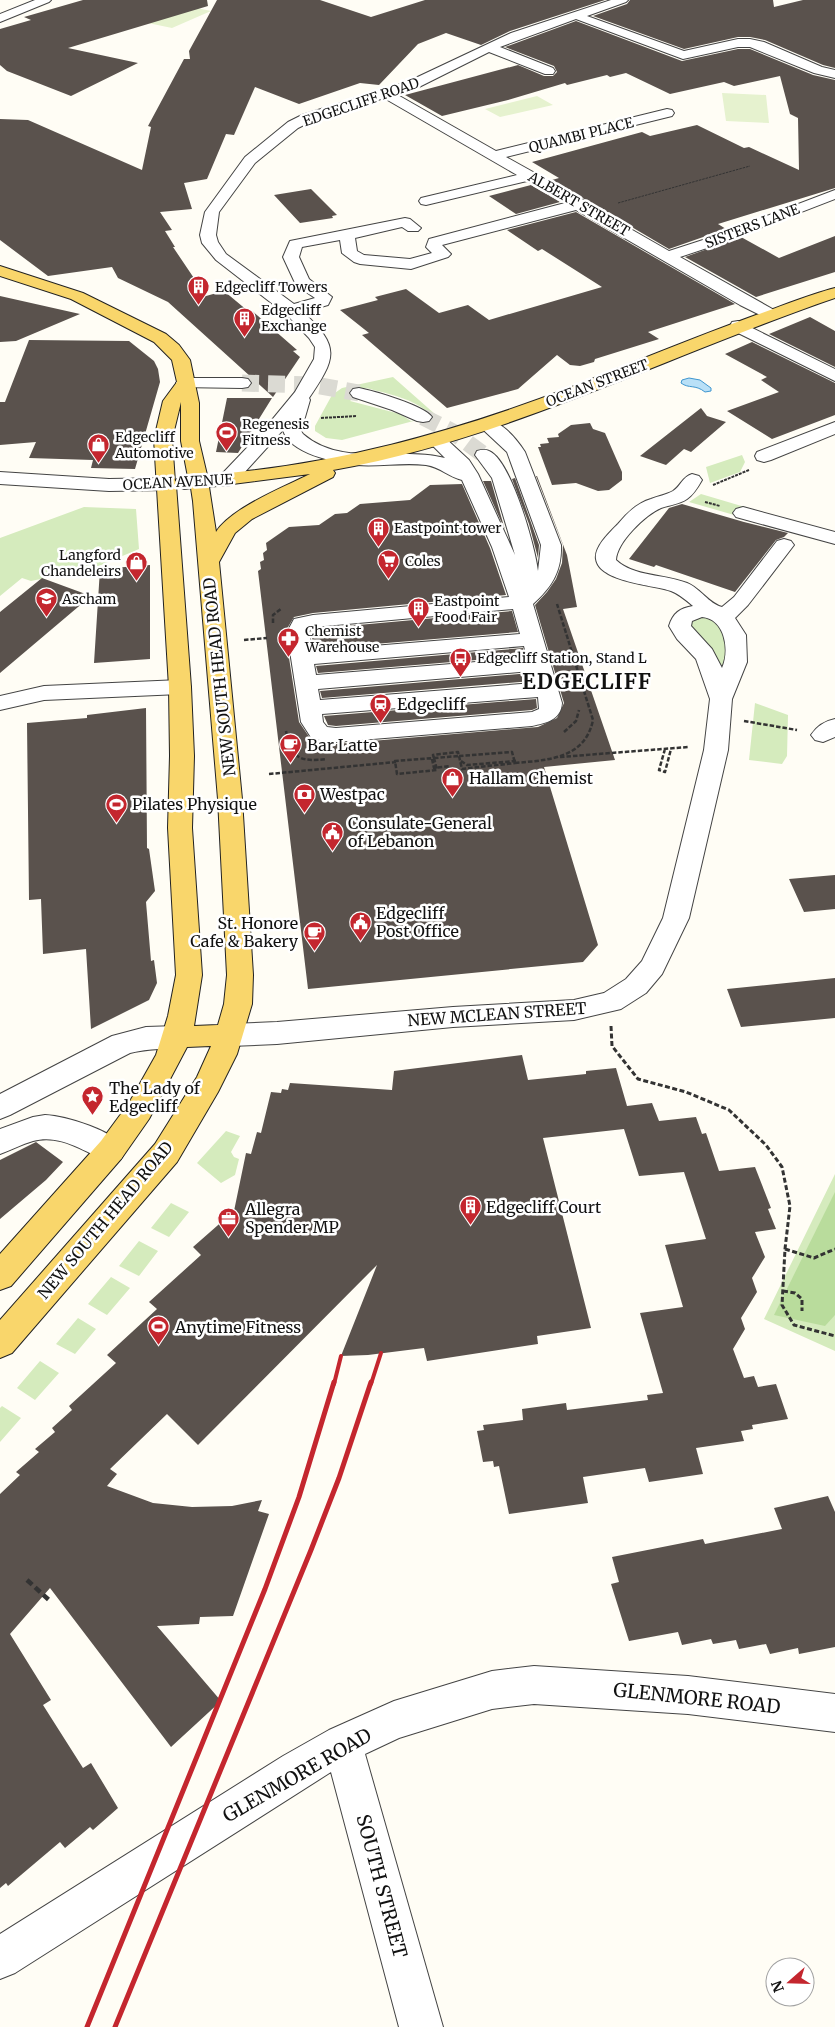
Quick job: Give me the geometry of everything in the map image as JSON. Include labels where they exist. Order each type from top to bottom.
[{"type":"main road","name":"NEW SOUTH HEAD ROAD","points":[[0,271],[77,296],[160,338],[182,360],[190,404],[190,440],[200,482],[208,563],[230,799],[240,975],[238,1004],[230,1036],[208,1084],[166,1153],[0,1343]]},
{"type":"main road","name":"OCEAN STREET","points":[[354,459],[436,440],[486,424],[629,371],[738,326],[835,293]]},
{"type":"main road","points":[[0,1276],[111,1150],[139,1111],[170,1056],[177,1037],[189,975],[180,828],[182,764],[180,687],[163,439],[172,401],[185,383]]},
{"type":"main road","points":[[208,563],[227,530],[245,515],[354,459]]},
{"type":"main road","name":"OCEAN AVENUE","points":[[167,484],[227,480],[354,459]]},
{"type":"main road","points":[[177,1037],[230,1036]]},
{"type":"street","points":[[0,18],[45,0]]},
{"type":"street","name":"EDGECLIFF ROAD","points":[[227,480],[253,454],[303,394],[324,358],[323,349],[309,326],[216,252],[208,235],[207,229],[212,212],[250,160],[293,126],[307,118],[387,94],[424,80],[489,47],[575,15],[622,0]]},
{"type":"street","points":[[575,15],[683,54],[738,42],[750,43],[760,45],[818,70],[835,74]]},
{"type":"street","points":[[489,47],[549,71]]},
{"type":"street","name":"ALBERT STREET","points":[[387,94],[770,314]]},
{"type":"street","name":"QUAMBI PLACE","points":[[495,156],[667,114]]},
{"type":"street","points":[[426,201],[531,176]]},
{"type":"street","name":"SISTERS LANE","points":[[668,256],[720,239],[835,194]]},
{"type":"street","points":[[347,235],[350,253],[360,259],[411,264],[443,254],[434,247],[434,242],[586,207]]},
{"type":"street","points":[[290,310],[322,302],[324,297],[302,282],[291,258],[295,244],[405,222],[413,228]]},
{"type":"street","points":[[738,326],[835,376]]},
{"type":"street","points":[[185,383],[242,383]]},
{"type":"street","points":[[359,393],[398,406],[423,417]]},
{"type":"street","name":"EDGECLIFF ROAD","points":[[303,394],[292,426],[293,436],[308,446],[354,459]]},
{"type":"street","points":[[436,440],[462,464],[505,555],[522,602],[551,709],[548,714],[541,717],[325,735],[316,731],[312,722],[298,632],[302,624],[306,622],[522,602],[539,588],[550,572],[550,545],[544,524],[513,446],[486,424]]},
{"type":"street","points":[[764,456],[835,427]]},
{"type":"street","points":[[484,455],[501,478],[508,493],[526,557],[528,571],[522,602]]},
{"type":"street","points":[[354,459],[430,460],[444,464],[471,480]]},
{"type":"street","name":"OCEAN AVENUE","points":[[0,478],[109,485],[167,484]]},
{"type":"street","points":[[686,490],[646,508],[608,550],[606,561],[616,570],[679,587],[717,614]]},
{"type":"street","points":[[743,513],[835,538]]},
{"type":"street","points":[[647,578],[676,595],[683,602],[688,614],[717,614],[741,601],[784,545]]},
{"type":"street","name":"NEW MCLEAN STREET","points":[[688,614],[682,618],[680,626],[709,662],[720,709]]},
{"type":"street","name":"NEW MCLEAN STREET","points":[[230,1036],[424,1019],[574,1010],[611,1002],[636,986],[653,968],[676,918],[716,750],[720,709],[736,662],[735,635],[717,614]]},
{"type":"street","points":[[302,658],[533,639]]},
{"type":"street","points":[[306,683],[540,664]]},
{"type":"street","points":[[0,686],[44,694]]},
{"type":"street","points":[[0,703],[44,694],[180,687]]},
{"type":"street","points":[[0,1108],[122,1044],[139,1039],[177,1037]]},
{"type":"street","points":[[0,1142],[29,1129],[54,1126],[111,1150]]},
{"type":"street","name":"GLENMORE ROAD","points":[[0,1958],[297,1770],[344,1744],[394,1720],[447,1703],[492,1690],[534,1685],[688,1695],[835,1714]]},
{"type":"street","name":"SOUTH STREET","points":[[344,1744],[415,2023]]},
{"type":"path","points":[[586,207],[750,166]]},
{"type":"path","points":[[316,418],[365,416]]},
{"type":"path","points":[[686,490],[747,472],[764,456]]},
{"type":"path","points":[[686,490],[743,513]]},
{"type":"path","points":[[557,597],[559,614],[568,645]]},
{"type":"path","points":[[244,640],[267,638]]},
{"type":"path","points":[[720,709],[751,722],[829,731]]},
{"type":"path","points":[[269,774],[456,757],[467,764],[694,747]]},
{"type":"path","points":[[665,749],[659,770],[665,772],[671,749]]},
{"type":"path","points":[[512,752],[436,758],[395,762],[397,774],[437,770],[436,767],[433,755],[458,752],[462,769],[515,762]]},
{"type":"path","points":[[436,758],[437,765],[450,766]]},
{"type":"path","points":[[432,760],[434,768],[450,766]]},
{"type":"path","points":[[436,767],[450,766]]},
{"type":"path","points":[[612,1046],[638,1079],[686,1092],[729,1110],[766,1145],[782,1167],[790,1206],[785,1249],[782,1305],[794,1325],[835,1336]]},
{"type":"path","points":[[785,1249],[814,1258],[835,1249]]},
{"type":"path","points":[[783,1291],[795,1293],[802,1299],[802,1310]]},
{"type":"path","points":[[27,1580],[49,1600]]},
{"type":"green space","points":[[187,6],[211,11],[172,28],[148,23]]},
{"type":"green space","points":[[722,93],[766,95],[769,123],[726,121]]},
{"type":"green space","points":[[537,96],[553,105],[500,117],[485,109]]},
{"type":"green space","points":[[393,377],[436,415],[342,440],[326,438],[315,431],[315,426],[332,395],[342,388]],"holes":[[[366,388],[417,404],[431,415],[411,421],[400,414],[350,401]]]},
{"type":"green space","points":[[742,455],[745,462],[740,472],[710,483],[706,467]]},
{"type":"green space","points":[[701,494],[755,510],[748,519],[689,502]]},
{"type":"green space","points":[[84,507],[136,509],[139,549],[94,568],[31,581],[22,578],[0,596],[0,538]]},
{"type":"green space","points":[[689,613],[729,623],[725,666],[709,661],[681,621]]},
{"type":"green space","points":[[755,703],[788,715],[787,756],[782,764],[749,760]]},
{"type":"green space","points":[[226,1131],[240,1136],[231,1152],[234,1157],[239,1159],[235,1175],[221,1183],[197,1163]]},
{"type":"green space","points":[[835,1174],[835,1351],[764,1319]]},
{"type":"green space","points":[[835,1192],[835,1315],[825,1326],[774,1315]]},
{"type":"green space","points":[[171,1203],[189,1212],[169,1237],[151,1228]]},
{"type":"green space","points":[[139,1241],[158,1251],[139,1276],[119,1266]]},
{"type":"green space","points":[[111,1277],[130,1288],[107,1315],[88,1304]]},
{"type":"green space","points":[[78,1318],[96,1329],[75,1354],[56,1344]]},
{"type":"green space","points":[[40,1361],[59,1373],[35,1400],[17,1388]]},
{"type":"green space","points":[[2,1406],[21,1418],[0,1442],[0,1408]]},
{"type":"water","points":[[689,378],[700,380],[711,388],[711,391],[705,392],[681,383],[682,380]]},
{"type":"building","points":[[83,0],[207,0],[208,6],[68,48],[138,63],[71,96],[7,71],[0,65],[0,29],[31,20],[24,17]]},
{"type":"building","points":[[217,0],[320,0],[371,17],[425,0],[605,0],[510,31],[481,45],[446,33],[418,44],[379,85],[360,83],[299,104],[255,87],[234,135],[226,134],[207,179],[184,183],[192,209],[160,212],[172,230],[165,231],[175,247],[173,247],[206,296],[224,291],[248,311],[251,310],[297,350],[293,351],[300,357],[273,397],[168,302],[118,278],[112,267],[48,276],[0,240],[0,119],[28,120],[142,170],[151,127],[148,126],[184,59],[190,59],[189,51]]},
{"type":"building","points":[[630,0],[773,0],[774,7],[803,0],[835,0],[835,68],[823,65],[765,40],[750,37],[738,37],[684,49],[593,16],[627,4]]},
{"type":"building","points":[[576,21],[682,61],[738,49],[750,49],[813,75],[835,80],[835,188],[718,224],[726,229],[669,249],[552,180],[559,178],[532,162],[642,132],[650,136],[697,125],[744,148],[749,147],[799,170],[798,118],[790,114],[780,76],[734,86],[724,82],[670,94],[626,73],[610,77],[607,75],[567,85],[565,83],[508,100],[442,116],[405,95],[518,65],[544,76],[553,76],[557,72],[554,66],[505,47]]},
{"type":"building","points":[[531,185],[560,202],[516,214],[489,196]]},
{"type":"building","points":[[311,189],[337,215],[332,216],[333,218],[300,223],[274,195]]},
{"type":"building","points":[[576,212],[735,304],[648,332],[659,339],[595,359],[594,362],[580,366],[570,365],[557,355],[518,389],[447,408],[362,335],[369,333],[340,310],[378,300],[375,297],[406,289],[439,313],[468,305],[489,320],[602,287],[542,249],[538,251],[507,230]]},
{"type":"building","points":[[835,236],[835,272],[756,297],[685,257],[741,237],[779,258]]},
{"type":"building","points":[[0,296],[80,314],[16,341],[0,342]]},
{"type":"building","points":[[810,317],[835,331],[835,367],[769,334]]},
{"type":"building","points":[[29,340],[129,341],[154,361],[158,369],[160,382],[135,469],[91,468],[93,460],[29,458],[36,442],[0,445],[0,402],[5,402]]},
{"type":"building","points":[[752,342],[835,383],[835,415],[772,439],[727,411],[779,392],[761,380],[767,377],[725,354]]},
{"type":"building","points":[[227,398],[272,398],[238,453],[216,452]]},
{"type":"building","points":[[701,408],[707,416],[726,422],[691,452],[684,449],[666,465],[640,456]]},
{"type":"building","points":[[590,423],[593,429],[605,433],[622,472],[622,480],[609,490],[598,491],[576,483],[552,485],[538,447],[541,447],[540,444],[549,443],[547,438],[559,437],[558,434],[571,425]]},
{"type":"building","points":[[536,476],[567,555],[577,607],[563,609],[615,760],[544,767],[598,945],[583,962],[308,989],[258,571],[261,569],[260,562],[264,560],[263,553],[267,550],[266,543],[289,527],[319,525],[335,514],[347,513],[360,504],[410,500],[430,485],[462,484],[490,548],[506,595],[313,613],[294,617],[285,632],[299,722],[312,741],[336,744],[538,727],[557,718],[564,703],[535,605],[556,579],[562,563],[563,545]]},
{"type":"building","points":[[515,478],[539,545],[538,558],[529,524],[512,479]]},
{"type":"building","points":[[483,481],[491,481],[505,530]]},
{"type":"building","points":[[682,504],[788,533],[776,540],[735,592],[656,565],[654,567],[629,559],[669,508]]},
{"type":"building","points":[[150,565],[150,659],[94,663],[100,569]]},
{"type":"building","points":[[42,578],[91,596],[0,673],[0,612]]},
{"type":"building","points":[[512,611],[518,632],[314,649],[311,632],[314,629]]},
{"type":"building","points":[[523,648],[525,656],[318,673],[316,666]]},
{"type":"building","points":[[530,673],[532,681],[322,698],[320,691]]},
{"type":"building","points":[[536,699],[537,708],[532,710],[336,726],[328,725],[324,716]]},
{"type":"building","points":[[146,708],[147,848],[149,849],[155,891],[146,902],[151,961],[154,960],[157,983],[149,1000],[91,1029],[86,949],[43,954],[41,899],[29,900],[27,723],[87,718],[87,715]]},
{"type":"building","points":[[835,875],[835,909],[804,912],[789,879]]},
{"type":"building","points":[[835,978],[835,1018],[741,1027],[727,989]]},
{"type":"building","points":[[522,1055],[528,1080],[586,1074],[586,1071],[616,1068],[627,1106],[652,1103],[659,1121],[696,1117],[702,1134],[706,1133],[719,1171],[755,1167],[771,1208],[768,1209],[776,1229],[755,1232],[765,1257],[752,1278],[757,1292],[741,1318],[745,1329],[733,1349],[744,1378],[754,1376],[758,1387],[776,1384],[788,1419],[752,1425],[753,1429],[741,1431],[744,1441],[696,1448],[703,1474],[649,1482],[645,1468],[583,1477],[588,1503],[509,1514],[499,1466],[494,1467],[493,1461],[483,1462],[477,1431],[484,1430],[483,1425],[523,1420],[522,1409],[566,1403],[567,1410],[648,1400],[647,1395],[663,1393],[640,1313],[683,1307],[665,1245],[706,1239],[684,1172],[639,1176],[624,1129],[543,1138],[591,1328],[537,1336],[538,1344],[427,1361],[424,1348],[368,1355],[341,1356],[377,1265],[198,1445],[167,1414],[110,1469],[117,1474],[107,1486],[153,1503],[192,1507],[232,1506],[262,1500],[258,1511],[269,1514],[233,1616],[200,1617],[199,1624],[157,1626],[221,1701],[171,1747],[50,1588],[10,1634],[51,1700],[43,1705],[83,1768],[91,1763],[118,1808],[93,1830],[90,1827],[65,1848],[60,1842],[8,1886],[6,1883],[0,1888],[0,1494],[20,1475],[16,1472],[39,1452],[35,1449],[55,1432],[52,1428],[72,1410],[69,1406],[116,1363],[107,1355],[157,1309],[149,1302],[201,1255],[193,1247],[234,1211],[246,1153],[251,1154],[257,1132],[261,1133],[271,1092],[281,1093],[282,1089],[288,1090],[290,1083],[392,1090],[394,1071]]},
{"type":"building","points":[[36,1142],[63,1162],[46,1180],[0,1219],[0,1160]]},
{"type":"building","points":[[828,1496],[835,1512],[835,1647],[799,1654],[798,1648],[770,1654],[766,1644],[739,1649],[736,1640],[713,1644],[711,1639],[682,1645],[678,1632],[629,1641],[611,1584],[619,1582],[612,1557],[703,1539],[705,1544],[782,1529],[774,1508]]},
{"type":"tunnel","points":[[242,383],[315,385],[359,393]]},
{"type":"tunnel","points":[[423,417],[453,432],[484,455]]},
{"type":"railway","points":[[371,1384],[381,1353]]},
{"type":"railway","points":[[334,1384],[341,1356]]},
{"type":"railway","points":[[87,2027],[265,1589],[299,1497],[334,1382]]},
{"type":"railway","points":[[115,2027],[311,1550],[339,1478],[371,1382]]},
{"type":"place","name":"Edgecliff Towers","points":[[199,306]]},
{"type":"place","name":"Edgecliff Exchange","points":[[245,337]]},
{"type":"place","name":"Regenesis Fitness","points":[[226,451]]},
{"type":"place","name":"Edgecliff Automotive","points":[[99,464]]},
{"type":"place","name":"Eastpoint tower","points":[[378,547]]},
{"type":"place","name":"Coles","points":[[389,580]]},
{"type":"place","name":"Langford Chandeleirs","points":[[137,582]]},
{"type":"place","name":"Ascham","points":[[46,618]]},
{"type":"place","name":"Eastpoint Food Fair","points":[[418,628]]},
{"type":"place","name":"Chemist Warehouse","points":[[289,658]]},
{"type":"place","name":"Edgecliff Station, Stand L","points":[[461,677]]},
{"type":"place","name":"Edgecliff","points":[[381,723]]},
{"type":"place","name":"Bar Latte","points":[[291,764]]},
{"type":"place","name":"Hallam Chemist","points":[[453,797]]},
{"type":"place","name":"Westpac","points":[[304,813]]},
{"type":"place","name":"Pilates Physique","points":[[116,823]]},
{"type":"place","name":"Consulate-General of Lebanon","points":[[332,851]]},
{"type":"place","name":"Edgecliff Post Office","points":[[360,941]]},
{"type":"place","name":"St. Honore Cafe & Bakery","points":[[314,951]]},
{"type":"place","name":"The Lady of Edgecliff","points":[[93,1116]]},
{"type":"place","name":"Edgecliff Court","points":[[470,1226]]},
{"type":"place","name":"Allegra Spender MP","points":[[229,1237]]},
{"type":"place","name":"Anytime Fitness","points":[[159,1346]]},
{"type":"district","name":"EDGECLIFF","points":[[587,682]]}]
